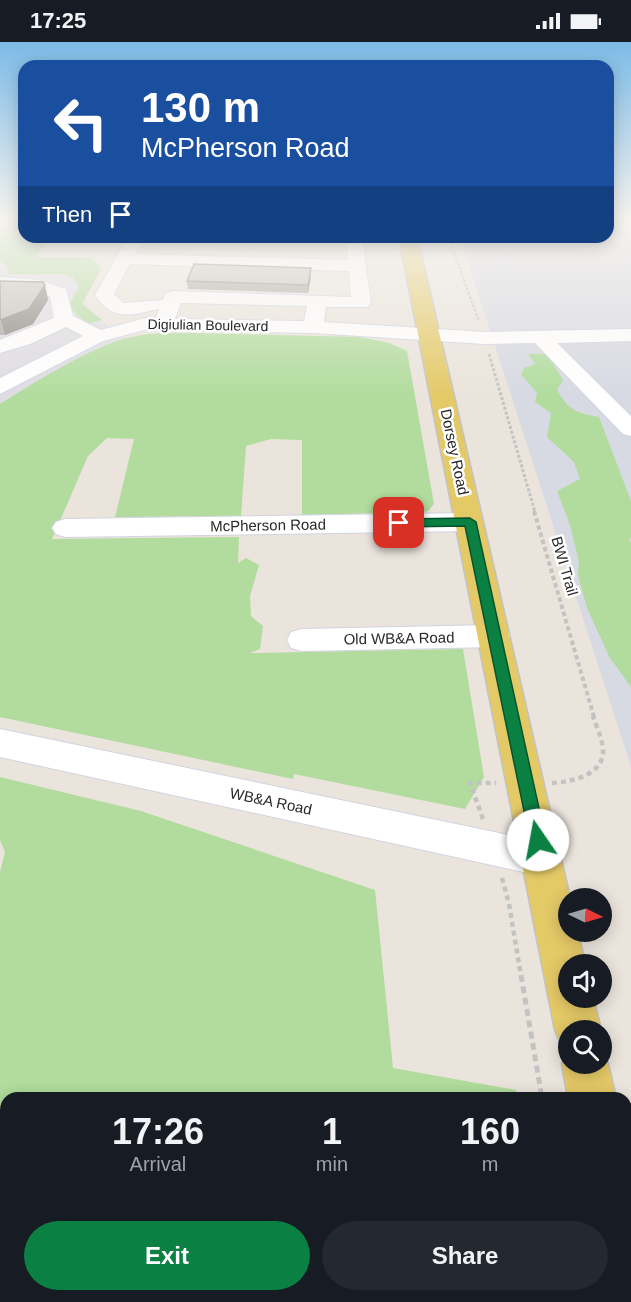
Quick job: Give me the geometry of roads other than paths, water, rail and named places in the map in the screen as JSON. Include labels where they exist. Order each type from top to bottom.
[{"type":"main road","name":"Dorsey Road","points":[[417,280],[562,954]]},
{"type":"main road","points":[[587,1074],[591,1092]]},
{"type":"street","points":[[113,280],[104,295],[118,309],[172,300],[361,303],[359,280]]},
{"type":"street","points":[[164,323],[172,300],[169,291],[172,280]]},
{"type":"street","points":[[0,283],[37,284],[59,293],[64,321]]},
{"type":"street","points":[[313,327],[317,302]]},
{"type":"street","points":[[0,347],[23,340],[64,321],[69,321],[98,336]]},
{"type":"street","name":"Digiulian Boulevard","points":[[0,387],[98,336],[130,326],[164,323],[313,327],[485,338],[631,335]]},
{"type":"street","points":[[540,337],[631,429]]},
{"type":"street","name":"McPherson Road","points":[[65,528],[470,522]]},
{"type":"street","name":"Old WB&A Road","points":[[302,640],[495,636]]},
{"type":"street","name":"WB&A Road","points":[[0,743],[542,859]]}]
